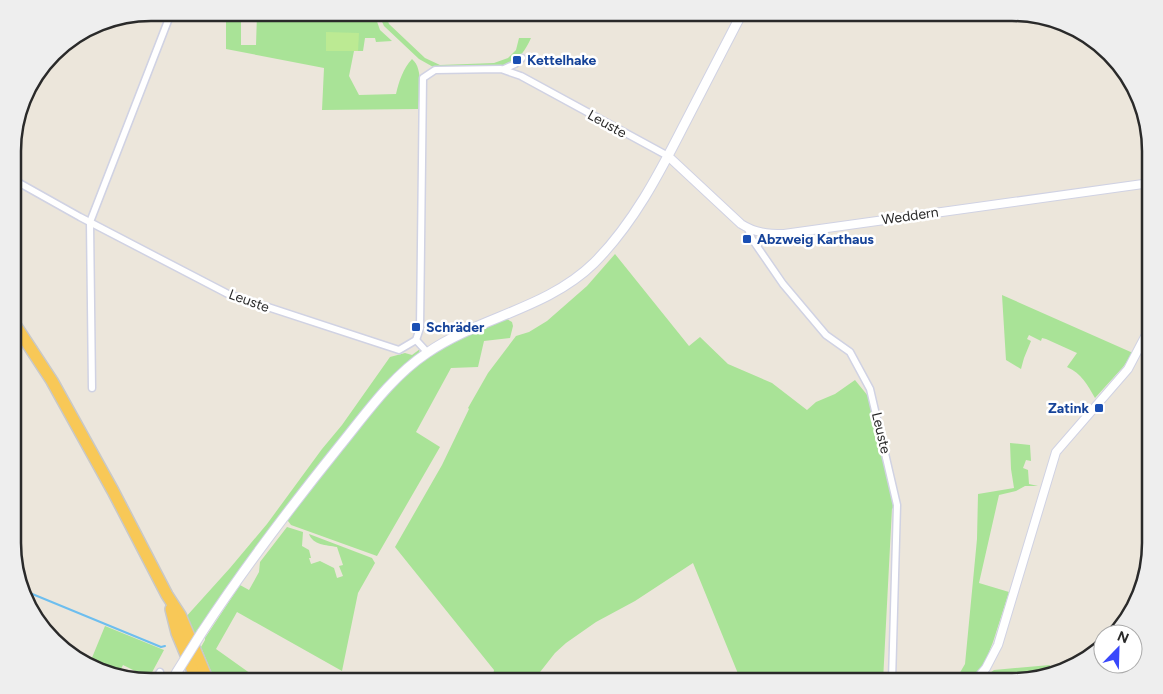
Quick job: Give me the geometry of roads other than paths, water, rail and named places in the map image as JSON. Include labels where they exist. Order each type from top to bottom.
[{"type":"highway","points":[[21,334],[61,398],[113,491],[167,595],[183,621],[204,673]]},
{"type":"highway","points":[[167,595],[177,633],[194,673]]},
{"type":"main road","points":[[177,673],[263,542],[397,377],[427,352],[455,335],[511,313],[552,294],[592,264],[626,225],[668,156],[737,21]]},
{"type":"street","points":[[92,388],[90,222],[167,22]]},
{"type":"street","name":"Leuste","points":[[504,69],[520,60],[518,67],[521,76]]},
{"type":"street","name":"Leuste","points":[[21,184],[228,294],[399,350],[416,340],[420,328],[423,78],[435,70],[504,69],[521,76],[668,156]]},
{"type":"street","name":"Weddern","points":[[668,156],[736,219],[748,228],[765,234],[784,234],[1141,184]]},
{"type":"street","name":"Leuste","points":[[748,228],[752,239],[783,284],[826,335],[850,352],[870,389],[897,505],[892,672]]},
{"type":"street","points":[[416,340],[427,352]]},
{"type":"street","points":[[983,672],[998,645],[1056,452],[1128,369],[1141,344]]},
{"type":"waterway","points":[[32,594],[161,647],[165,646]]},
{"type":"place","name":"Kettelhake","points":[[517,60]]},
{"type":"place","name":"Abzweig Karthaus","points":[[747,239]]},
{"type":"place","name":"Schräder","points":[[416,327]]},
{"type":"place","name":"Zatink","points":[[1099,408]]}]
